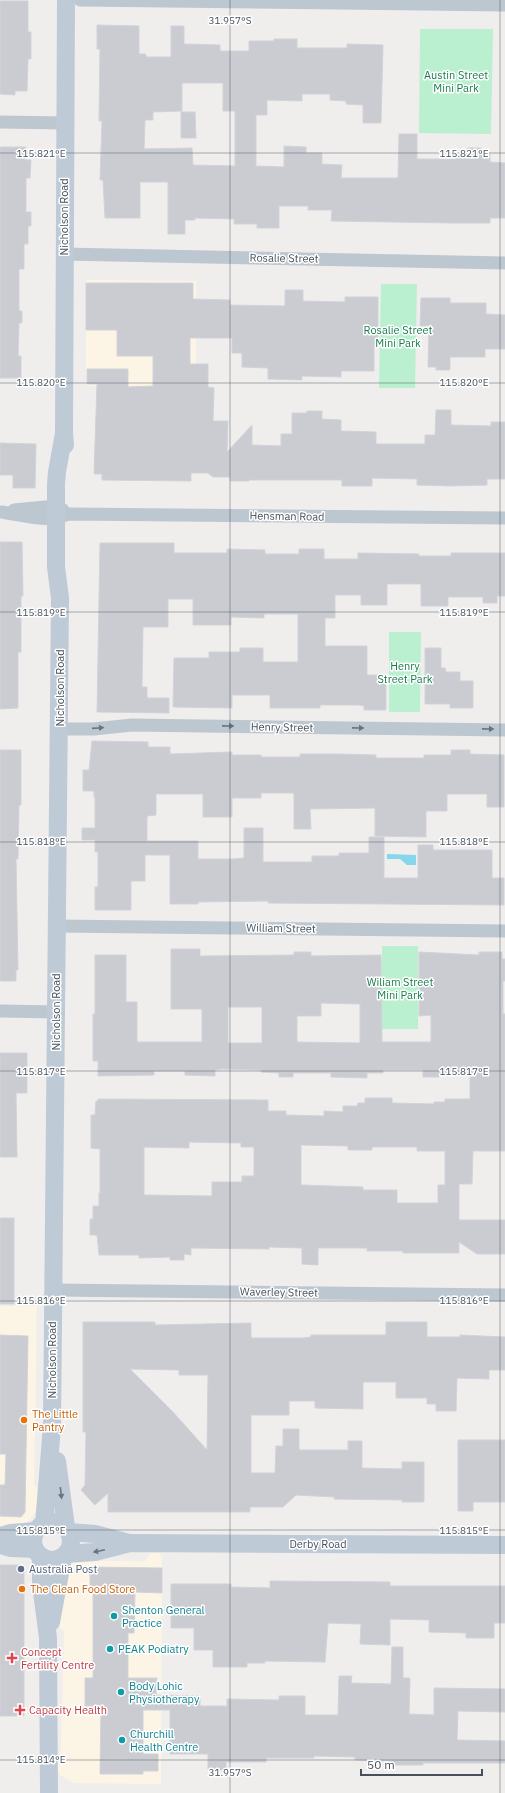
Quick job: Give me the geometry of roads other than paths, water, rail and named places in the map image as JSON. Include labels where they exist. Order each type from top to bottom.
[{"type":"main road","name":"Nicholson Road","points":[[40,1528],[52,1426],[60,598],[67,565],[60,513],[69,471],[64,433],[66,0]]},
{"type":"main road","name":"Nicholson Road","points":[[52,1426],[67,1530]]},
{"type":"main road","points":[[0,1536],[40,1528],[55,1522],[67,1530],[71,1542],[64,1556],[48,1638]]},
{"type":"main road","points":[[40,1528],[34,1537],[38,1553],[48,1638],[49,1793]]},
{"type":"main road","name":"Derby Road","points":[[67,1530],[95,1534],[130,1543],[505,1545]]},
{"type":"main road","name":"Derby Road","points":[[64,1556],[95,1552],[130,1543]]},
{"type":"main road","points":[[0,1545],[38,1553],[48,1560],[56,1560],[64,1556]]},
{"type":"street","points":[[80,0],[505,6]]},
{"type":"street","points":[[0,122],[65,123]]},
{"type":"street","name":"Rosalie Street","points":[[64,254],[505,262]]},
{"type":"street","name":"Hensman Road","points":[[1,512],[38,519],[60,513],[505,518]]},
{"type":"street","name":"Henry Street","points":[[59,729],[94,729],[132,725],[505,730]]},
{"type":"street","name":"William Street","points":[[56,926],[505,931]]},
{"type":"street","points":[[0,1011],[56,1012]]},
{"type":"street","name":"Waverley Street","points":[[53,1290],[505,1295]]},
{"type":"water","points":[[387,854],[416,855],[416,865],[407,865],[400,859],[387,859]]},
{"type":"place","name":"The Little Pantry","points":[[24,1420]]},
{"type":"place","name":"Australia Post","points":[[21,1569]]},
{"type":"place","name":"The Clean Food Store","points":[[22,1589]]},
{"type":"place","name":"Shenton General Practice","points":[[114,1616]]},
{"type":"place","name":"PEAK Podiatry","points":[[110,1649]]},
{"type":"place","name":"Concept Fertility Centre","points":[[12,1658]]},
{"type":"place","name":"Body Lohic Physiotherapy","points":[[121,1692]]},
{"type":"place","name":"Capacity Health","points":[[20,1710]]},
{"type":"place","name":"Churchill Health Centre","points":[[122,1740]]},
{"type":"park label","name":"Austin Street Mini Park","points":[[456,81]]},
{"type":"park label","name":"Rosalie Street Mini Park","points":[[398,336]]},
{"type":"park label","name":"Henry Street Park","points":[[405,672]]},
{"type":"park label","name":"Wiliam Street Mini Park","points":[[400,988]]}]
